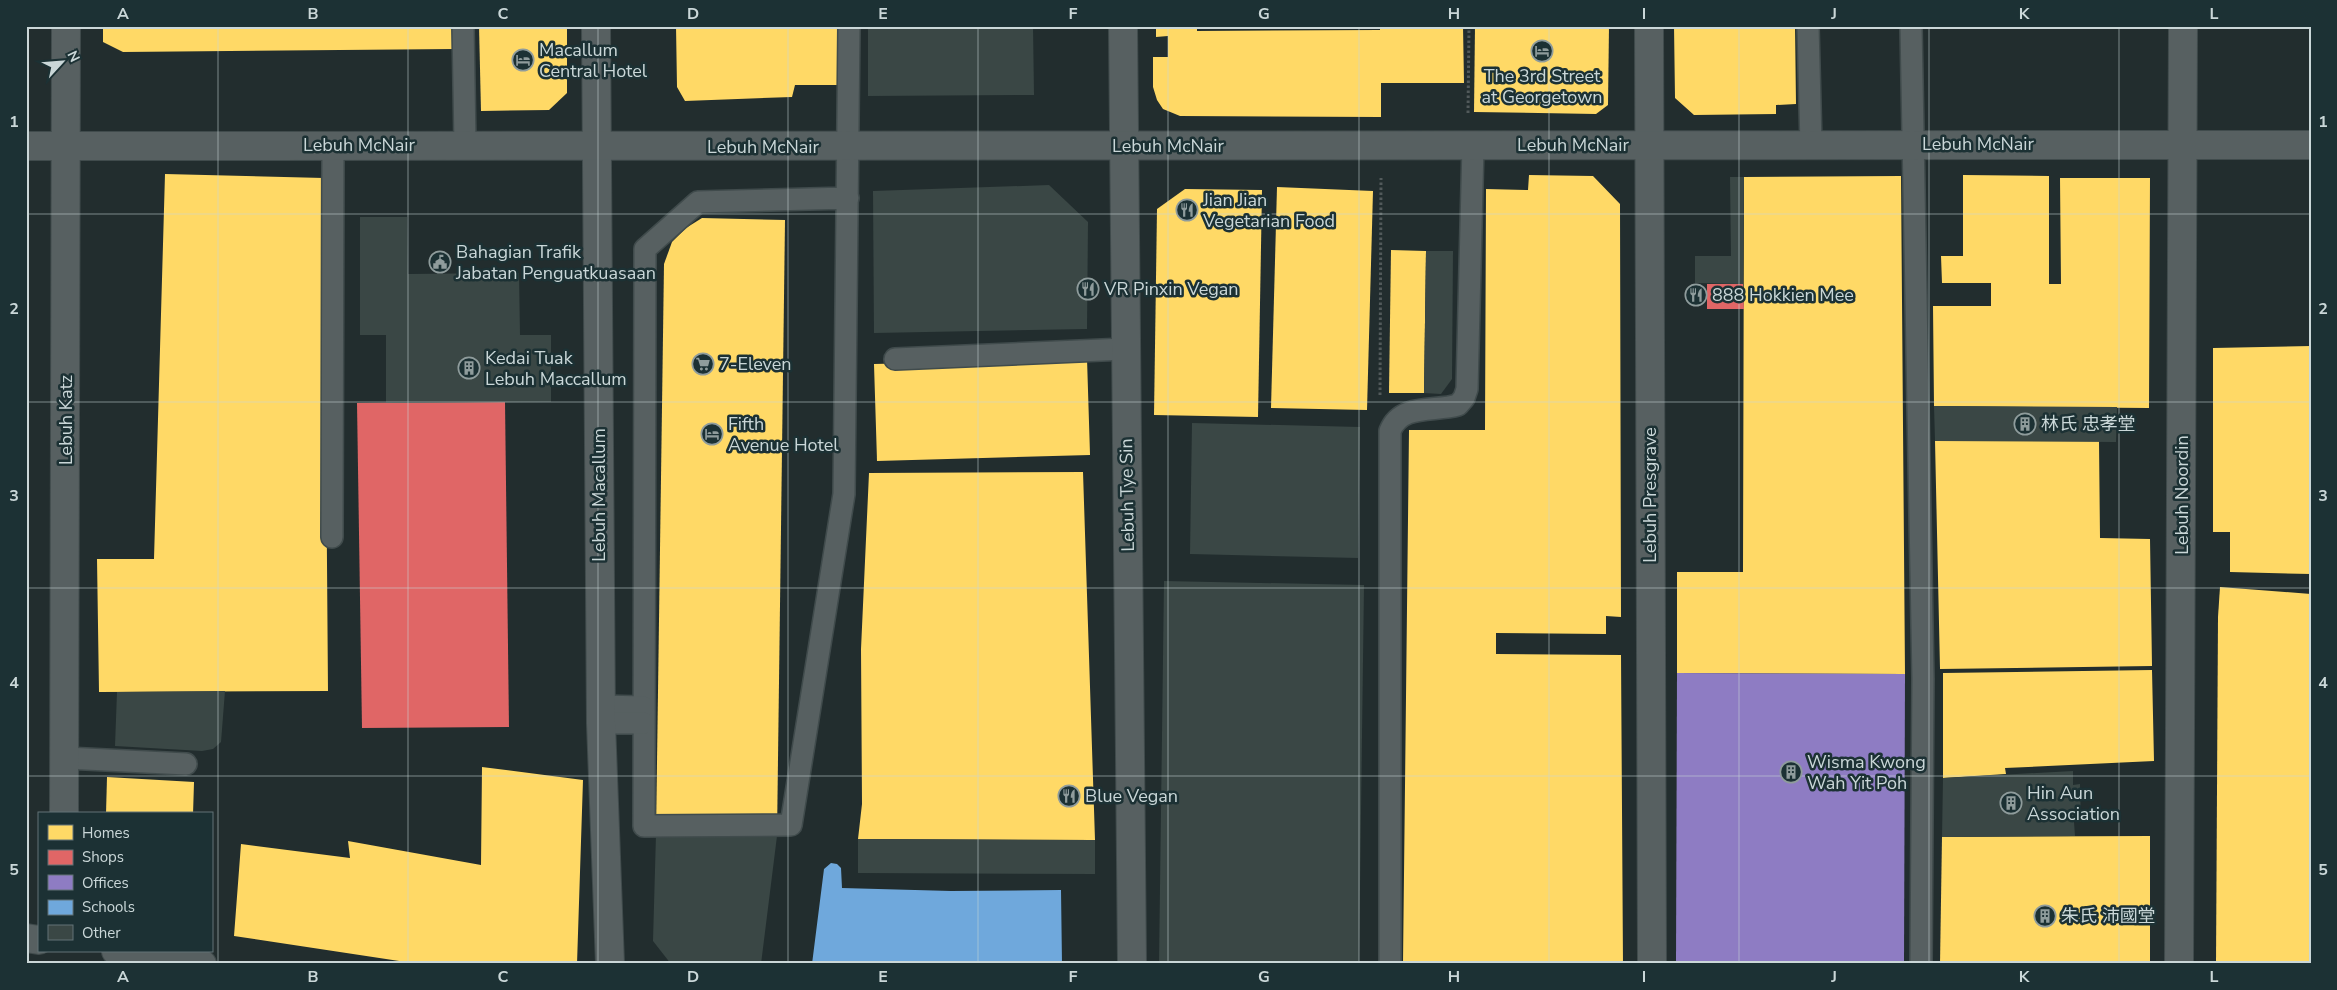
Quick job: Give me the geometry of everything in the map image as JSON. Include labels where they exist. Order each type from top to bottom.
[{"type":"street","name":"Lebuh Katz","points":[[64,812],[66,758],[66,26]]},
{"type":"street","name":"Lebuh Macallum","points":[[596,26],[601,715],[610,964]]},
{"type":"street","name":"Lebuh Tye Sin","points":[[1123,26],[1132,964]]},
{"type":"street","name":"Lebuh Presgrave","points":[[1649,26],[1652,964]]},
{"type":"street","name":"Lebuh Noordin","points":[[2179,964],[2184,144],[2183,26]]},
{"type":"street","name":"Lebuh McNair","points":[[26,146],[465,144],[596,147],[2311,144]]},
{"type":"street","points":[[123,952],[202,964]]},
{"type":"lane","points":[[463,26],[465,144]]},
{"type":"lane","points":[[848,198],[698,202],[645,249],[644,826],[791,825],[844,494],[848,198],[849,26]]},
{"type":"lane","points":[[1808,26],[1811,145]]},
{"type":"lane","points":[[1911,26],[1919,559],[1923,679],[1921,964]]},
{"type":"lane","points":[[332,537],[333,145]]},
{"type":"lane","points":[[1390,964],[1390,431],[1399,416],[1408,412],[1458,405],[1464,398],[1467,389],[1470,146]]},
{"type":"lane","points":[[895,359],[1125,349]]},
{"type":"lane","points":[[601,715],[643,715]]},
{"type":"lane","points":[[66,758],[186,764]]},
{"type":"path","points":[[1469,26],[1470,146]]},
{"type":"path","points":[[1382,145],[1380,396],[1394,422]]},
{"type":"building: Homes","points":[[103,26],[454,26],[455,49],[123,52],[103,42]]},
{"type":"building: Homes","name":"Macallum Central Hotel","points":[[479,26],[567,26],[567,93],[549,110],[481,111]]},
{"type":"building: Homes","points":[[676,26],[839,26],[838,85],[795,85],[792,97],[685,101],[677,87]]},
{"type":"building: Homes","points":[[1156,26],[1197,26],[1197,31],[1380,30],[1380,26],[1463,26],[1464,83],[1381,83],[1381,117],[1180,116],[1163,109],[1157,100],[1153,87],[1153,57],[1168,57],[1168,36],[1156,37]]},
{"type":"building: Homes","points":[[1475,26],[1609,26],[1608,105],[1596,114],[1474,112]]},
{"type":"building: Homes","points":[[1674,26],[1795,26],[1796,104],[1776,105],[1776,114],[1694,115],[1675,98]]},
{"type":"building: Homes","points":[[165,174],[324,178],[328,691],[99,692],[97,559],[154,559]]},
{"type":"building: Homes","points":[[1529,175],[1593,176],[1620,204],[1621,617],[1606,616],[1606,634],[1496,633],[1496,654],[1621,655],[1623,964],[1403,964],[1409,430],[1485,430],[1486,189],[1528,190]]},
{"type":"building: Homes","points":[[1963,175],[2049,176],[2049,284],[2061,284],[2060,178],[2150,178],[2149,408],[1934,406],[1933,306],[1991,306],[1991,283],[1942,283],[1941,256],[1963,256]]},
{"type":"building: Homes","points":[[1901,176],[1905,674],[1677,673],[1677,572],[1743,572],[1744,177]]},
{"type":"building: Homes","points":[[1277,187],[1373,191],[1367,410],[1271,408]]},
{"type":"building: Homes","points":[[1185,189],[1262,190],[1258,417],[1154,415],[1157,209]]},
{"type":"building: Homes","points":[[702,218],[785,220],[777,836],[656,834],[664,264],[672,242],[686,228]]},
{"type":"building: Homes","points":[[1391,250],[1426,251],[1424,393],[1389,393]]},
{"type":"building: Homes","points":[[2311,346],[2311,574],[2230,572],[2230,532],[2213,532],[2213,348]]},
{"type":"building: Homes","points":[[1087,359],[1090,455],[877,461],[874,364]]},
{"type":"building: Homes","points":[[1935,441],[2099,441],[2100,538],[2150,539],[2152,666],[1940,669]]},
{"type":"building: Homes","points":[[1083,472],[1095,840],[858,839],[862,804],[861,649],[869,473]]},
{"type":"building: Homes","points":[[2220,587],[2311,594],[2311,964],[2216,964],[2218,617]]},
{"type":"building: Homes","points":[[2152,670],[2154,761],[2005,768],[2006,774],[1943,778],[1943,673]]},
{"type":"building: Homes","points":[[482,767],[583,780],[577,964],[419,964],[234,936],[241,844],[350,858],[348,841],[481,865]]},
{"type":"building: Homes","points":[[107,777],[194,782],[193,812],[106,812]]},
{"type":"building: Homes","points":[[2150,836],[2150,964],[1940,964],[1942,837]]},
{"type":"building: Shops","points":[[1707,284],[1743,284],[1744,309],[1707,309]]},
{"type":"building: Shops","points":[[505,402],[509,727],[362,728],[357,403]]},
{"type":"building: Offices","name":"Wisma Kwong Wah Yit Poh","points":[[1677,673],[1905,674],[1904,964],[1676,964]]},
{"type":"building: Schools","points":[[831,863],[837,864],[841,868],[842,888],[951,891],[1061,890],[1062,964],[812,964],[824,869]]},
{"type":"building: Other","points":[[868,26],[1033,26],[1034,95],[868,96]]},
{"type":"building: Other","points":[[1730,177],[1744,177],[1743,284],[1695,283],[1695,256],[1731,256]]},
{"type":"building: Other","points":[[1049,185],[1088,222],[1087,329],[874,333],[873,191]]},
{"type":"building: Other","points":[[360,217],[407,217],[408,274],[519,273],[520,335],[551,335],[551,402],[386,403],[386,335],[360,335]]},
{"type":"building: Other","points":[[1426,251],[1453,251],[1452,379],[1441,394],[1424,393]]},
{"type":"building: Other","name":"林氏 忠孝堂","points":[[1934,406],[2117,407],[2116,442],[1935,441]]},
{"type":"building: Other","points":[[1192,423],[1360,427],[1358,558],[1190,554]]},
{"type":"building: Other","points":[[1164,581],[1364,585],[1359,964],[1159,964]]},
{"type":"building: Other","points":[[225,691],[221,742],[213,749],[202,751],[115,746],[117,692]]},
{"type":"building: Other","name":"Hin Aun Association","points":[[2073,771],[2073,785],[2080,784],[2081,822],[2074,822],[2075,836],[1942,837],[1943,778]]},
{"type":"building: Other","points":[[656,834],[777,836],[761,964],[671,964],[653,941]]},
{"type":"building: Other","points":[[858,839],[1095,840],[1095,874],[858,873]]},
{"type":"place","name":"The 3rd Street at Georgetown","points":[[1542,51]]},
{"type":"place","name":"Macallum Central Hotel","points":[[523,60]]},
{"type":"place","name":"Jian Jian Vegetarian Food","points":[[1187,210]]},
{"type":"place","name":"Bahagian Trafik Jabatan Penguatkuasaan","points":[[440,262]]},
{"type":"place","name":"VR Pinxin Vegan","points":[[1088,289]]},
{"type":"place","name":"888 Hokkien Mee","points":[[1696,295]]},
{"type":"place","name":"7-Eleven","points":[[703,364]]},
{"type":"place","name":"Kedai Tuak Lebuh Maccallum","points":[[469,368]]},
{"type":"place","name":"林氏 忠孝堂","points":[[2025,424]]},
{"type":"place","name":"Fifth Avenue Hotel","points":[[712,434]]},
{"type":"place","name":"Wisma Kwong Wah Yit Poh","points":[[1791,772]]},
{"type":"place","name":"Blue Vegan","points":[[1069,796]]},
{"type":"place","name":"Hin Aun Association","points":[[2011,803]]},
{"type":"place","name":"朱氏 沛國堂","points":[[2045,916]]}]
